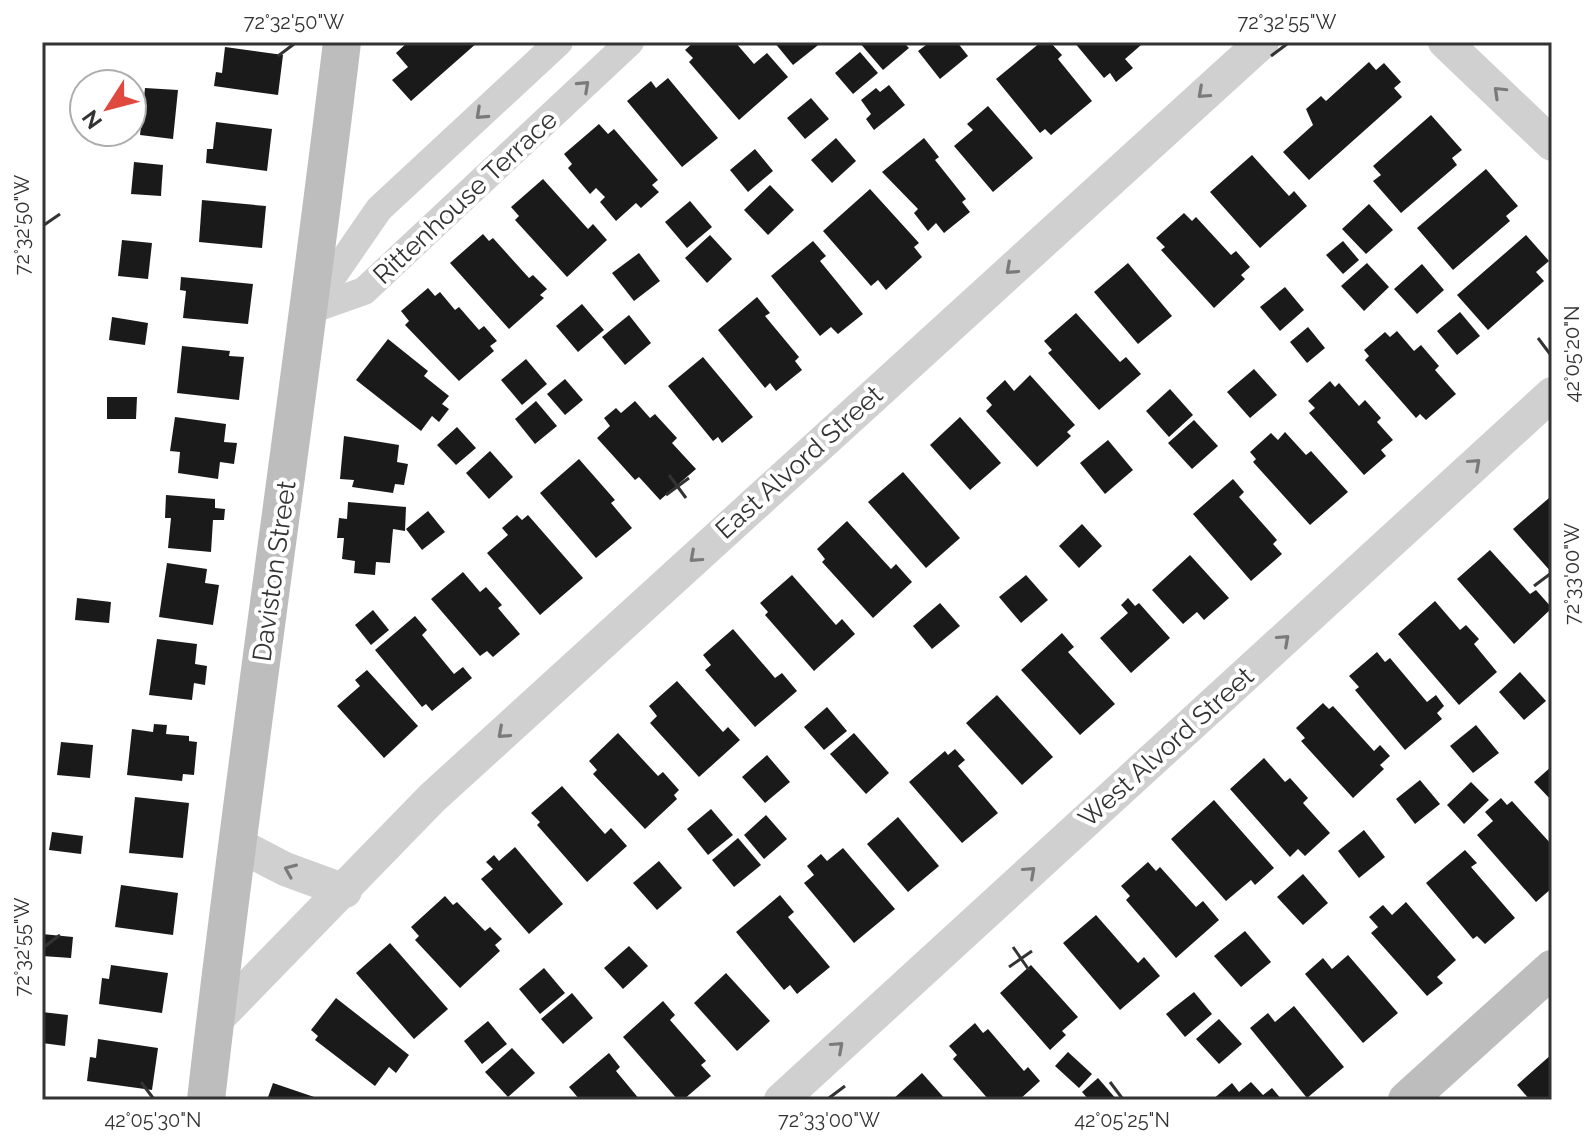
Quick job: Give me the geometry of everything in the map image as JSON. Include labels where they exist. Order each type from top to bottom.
[{"type":"main road","name":"Daviston Street","points":[[206,1100],[237,844],[310,310],[342,42]]},
{"type":"main road","points":[[1407,1100],[1552,969]]},
{"type":"street","name":"Rittenhouse Terrace","points":[[310,310],[379,209],[559,42]]},
{"type":"street","name":"Rittenhouse Terrace","points":[[310,310],[364,291],[630,42]]},
{"type":"street","name":"East Alvord Street","points":[[215,1021],[444,787],[1262,42]]},
{"type":"street","points":[[1445,42],[1552,144]]},
{"type":"street","name":"West Alvord Street","points":[[781,1100],[1552,394]]},
{"type":"street","points":[[237,844],[285,869],[345,891]]},
{"type":"building","points":[[408,42],[478,42],[411,101],[392,80],[408,67],[396,53]]},
{"type":"building","points":[[694,42],[735,42],[754,64],[767,53],[788,77],[739,120],[689,62],[693,58],[685,50]]},
{"type":"building","points":[[774,42],[822,42],[793,65]]},
{"type":"building","points":[[859,42],[903,42],[909,48],[883,70]]},
{"type":"building","points":[[930,42],[957,42],[968,56],[940,79],[918,51]]},
{"type":"building","points":[[1041,42],[1050,42],[1062,55],[1058,59],[1092,101],[1051,135],[1045,129],[1040,133],[996,79]]},
{"type":"building","points":[[1074,42],[1139,42],[1141,45],[1125,59],[1133,68],[1116,82],[1110,73],[1104,78]]},
{"type":"building","points":[[225,47],[283,55],[278,95],[214,86],[216,72],[222,73]]},
{"type":"building","points":[[860,52],[878,73],[853,94],[835,73]]},
{"type":"building","points":[[1369,62],[1376,70],[1384,63],[1401,82],[1394,88],[1402,97],[1309,180],[1283,152],[1313,125],[1306,109],[1321,96],[1326,101]]},
{"type":"building","points":[[668,78],[718,138],[682,167],[627,101],[651,81],[656,88]]},
{"type":"building","points":[[889,85],[905,105],[874,130],[866,119],[871,114],[861,100],[876,88],[880,92]]},
{"type":"building","points":[[148,88],[178,90],[173,139],[148,136]]},
{"type":"building","points":[[811,98],[829,119],[805,139],[787,118]]},
{"type":"building","points":[[988,106],[1033,158],[993,192],[954,146],[973,130],[967,124]]},
{"type":"building","points":[[1431,115],[1462,150],[1452,158],[1457,165],[1401,213],[1373,181],[1381,175],[1373,166]]},
{"type":"building","points":[[216,122],[272,129],[267,171],[206,163],[207,149],[213,149]]},
{"type":"building","points":[[599,124],[608,134],[614,129],[658,180],[652,185],[659,192],[641,208],[636,203],[616,221],[600,202],[605,197],[596,188],[590,194],[568,168],[572,164],[564,154]]},
{"type":"building","points":[[836,138],[856,161],[832,183],[811,160]]},
{"type":"building","points":[[924,138],[939,157],[935,160],[966,199],[962,202],[970,212],[944,233],[936,223],[928,231],[914,213],[918,209],[882,172]]},
{"type":"building","points":[[755,149],[773,171],[748,192],[730,170]]},
{"type":"building","points":[[1252,155],[1289,196],[1294,191],[1307,206],[1260,248],[1210,192]]},
{"type":"building","points":[[134,162],[163,165],[161,196],[131,194]]},
{"type":"building","points":[[1486,169],[1518,206],[1506,216],[1510,221],[1453,270],[1417,228]]},
{"type":"building","points":[[543,179],[588,229],[593,224],[607,240],[567,277],[515,220],[519,216],[511,207]]},
{"type":"building","points":[[770,185],[794,210],[768,235],[744,210]]},
{"type":"building","points":[[870,189],[919,243],[914,247],[922,257],[886,290],[878,280],[871,286],[823,231]]},
{"type":"building","points":[[202,200],[266,206],[262,248],[199,242]]},
{"type":"building","points":[[690,201],[712,227],[687,248],[665,222]]},
{"type":"building","points":[[1369,204],[1393,230],[1366,254],[1342,229]]},
{"type":"building","points":[[1184,213],[1192,221],[1196,217],[1231,255],[1236,251],[1250,267],[1241,275],[1245,279],[1214,308],[1161,250],[1165,247],[1156,238]]},
{"type":"building","points":[[483,234],[489,241],[493,238],[529,278],[533,275],[547,289],[540,295],[544,298],[509,329],[450,263]]},
{"type":"building","points":[[710,235],[732,259],[707,283],[685,258]]},
{"type":"building","points":[[1526,235],[1549,261],[1536,272],[1544,281],[1488,330],[1457,295]]},
{"type":"building","points":[[122,240],[152,243],[148,279],[118,276]]},
{"type":"building","points":[[813,241],[826,256],[820,261],[863,314],[838,334],[831,327],[820,336],[771,276]]},
{"type":"building","points":[[1343,241],[1359,260],[1343,274],[1326,255]]},
{"type":"building","points":[[639,253],[660,281],[634,301],[612,273]]},
{"type":"building","points":[[1128,263],[1172,316],[1138,344],[1094,292]]},
{"type":"building","points":[[1367,263],[1389,287],[1364,311],[1341,286]]},
{"type":"building","points":[[1422,264],[1444,290],[1417,314],[1394,289]]},
{"type":"building","points":[[181,277],[253,284],[248,324],[183,318],[186,291],[180,290]]},
{"type":"building","points":[[1285,287],[1304,310],[1280,331],[1260,307]]},
{"type":"building","points":[[428,288],[435,296],[440,292],[455,310],[459,307],[479,330],[484,326],[497,341],[490,346],[494,351],[459,381],[405,325],[409,321],[401,311]]},
{"type":"building","points":[[757,297],[770,313],[765,316],[799,357],[795,361],[802,370],[776,391],[770,383],[765,388],[718,330]]},
{"type":"building","points":[[582,304],[604,330],[578,352],[556,326]]},
{"type":"building","points":[[1460,312],[1480,336],[1457,355],[1437,331]]},
{"type":"building","points":[[1076,313],[1120,362],[1126,357],[1141,374],[1099,410],[1048,353],[1052,350],[1044,341]]},
{"type":"building","points":[[629,315],[651,343],[625,365],[602,337]]},
{"type":"building","points":[[112,317],[148,323],[145,345],[109,340]]},
{"type":"building","points":[[1308,327],[1325,348],[1307,363],[1290,342]]},
{"type":"building","points":[[1397,331],[1414,351],[1421,345],[1439,366],[1435,370],[1456,394],[1426,420],[1420,414],[1416,418],[1365,360],[1369,356],[1364,350],[1385,332],[1390,337]]},
{"type":"building","points":[[388,339],[428,371],[424,376],[449,396],[442,404],[449,409],[439,422],[432,416],[421,431],[356,380]]},
{"type":"building","points":[[182,346],[230,351],[229,356],[244,357],[239,400],[177,393]]},
{"type":"building","points":[[703,357],[753,417],[722,443],[718,437],[713,441],[668,386]]},
{"type":"building","points":[[526,359],[547,384],[522,405],[501,380]]},
{"type":"building","points":[[1254,369],[1277,395],[1250,418],[1227,392]]},
{"type":"building","points":[[1030,375],[1075,425],[1067,432],[1071,436],[1037,467],[986,411],[992,405],[986,398],[1005,380],[1014,391]]},
{"type":"building","points":[[565,379],[583,400],[565,415],[547,394]]},
{"type":"building","points":[[1330,381],[1335,387],[1339,383],[1359,406],[1365,400],[1381,418],[1377,422],[1393,440],[1381,450],[1386,456],[1364,475],[1309,413],[1315,408],[1308,401]]},
{"type":"building","points":[[1170,389],[1193,415],[1169,437],[1146,411]]},
{"type":"building","points":[[107,397],[137,397],[136,419],[107,419]]},
{"type":"building","points":[[536,401],[557,426],[535,444],[515,419]]},
{"type":"building","points":[[635,401],[650,418],[655,414],[677,438],[672,443],[696,469],[660,500],[639,477],[635,480],[597,438],[610,426],[604,418],[616,408],[621,413]]},
{"type":"building","points":[[175,417],[226,424],[224,442],[237,443],[234,464],[220,462],[218,479],[178,473],[180,452],[170,451]]},
{"type":"building","points":[[960,417],[1001,463],[970,490],[930,445]]},
{"type":"building","points":[[1194,420],[1218,446],[1192,469],[1168,443]]},
{"type":"building","points":[[457,427],[476,448],[456,465],[437,445]]},
{"type":"building","points":[[1285,432],[1306,455],[1311,451],[1348,492],[1310,525],[1253,462],[1256,459],[1250,452],[1271,433],[1278,440]]},
{"type":"building","points":[[344,436],[399,445],[397,462],[408,464],[404,485],[395,484],[393,493],[352,487],[354,480],[340,479]]},
{"type":"building","points":[[1108,440],[1133,470],[1105,494],[1080,463]]},
{"type":"building","points":[[490,451],[513,477],[489,499],[466,473]]},
{"type":"building","points":[[579,459],[615,500],[611,503],[632,528],[596,558],[540,493]]},
{"type":"building","points":[[903,472],[960,538],[926,568],[868,502]]},
{"type":"building","points":[[1233,479],[1244,492],[1239,497],[1277,540],[1273,544],[1282,554],[1251,581],[1193,514]]},
{"type":"building","points":[[166,495],[215,499],[215,508],[225,509],[224,520],[213,520],[211,552],[168,548],[171,518],[165,518]]},
{"type":"building","points":[[1549,498],[1552,502],[1552,573],[1513,529]]},
{"type":"building","points":[[348,502],[406,507],[405,531],[393,529],[390,563],[376,562],[375,575],[354,573],[355,561],[342,559],[344,538],[337,538],[339,518],[347,519]]},
{"type":"building","points":[[428,511],[445,532],[422,550],[406,529]]},
{"type":"building","points":[[517,515],[522,520],[528,515],[583,578],[540,615],[487,553],[508,535],[502,528]]},
{"type":"building","points":[[847,521],[891,569],[896,564],[912,582],[873,618],[822,562],[825,559],[817,549]]},
{"type":"building","points":[[1082,524],[1102,546],[1079,568],[1059,546]]},
{"type":"building","points":[[1490,550],[1530,594],[1536,590],[1552,608],[1514,644],[1457,579]]},
{"type":"building","points":[[1190,555],[1229,598],[1204,620],[1197,612],[1183,624],[1152,590]]},
{"type":"building","points":[[167,563],[207,569],[205,583],[219,585],[213,625],[159,617]]},
{"type":"building","points":[[463,572],[480,592],[486,587],[502,605],[498,608],[520,634],[493,657],[487,651],[480,656],[431,599]]},
{"type":"building","points":[[792,575],[836,625],[842,619],[855,634],[814,671],[765,615],[768,612],[760,603]]},
{"type":"building","points":[[1026,575],[1048,600],[1021,623],[999,597]]},
{"type":"building","points":[[77,598],[111,602],[109,623],[75,620]]},
{"type":"building","points":[[1128,598],[1135,606],[1139,603],[1170,638],[1131,673],[1100,638],[1128,613],[1121,605]]},
{"type":"building","points":[[1435,601],[1460,630],[1466,625],[1479,639],[1474,644],[1497,672],[1459,705],[1398,634]]},
{"type":"building","points":[[940,603],[960,626],[932,649],[913,626]]},
{"type":"building","points":[[373,610],[389,630],[371,645],[355,625]]},
{"type":"building","points":[[415,616],[427,630],[422,635],[454,674],[463,667],[472,678],[432,711],[426,704],[422,707],[375,650]]},
{"type":"building","points":[[733,629],[775,678],[782,673],[797,691],[755,727],[705,670],[711,665],[703,655]]},
{"type":"building","points":[[1062,633],[1074,647],[1068,652],[1115,704],[1080,735],[1021,670]]},
{"type":"building","points":[[157,639],[197,644],[195,664],[207,666],[205,685],[194,683],[192,700],[149,695]]},
{"type":"building","points":[[1377,652],[1385,662],[1390,658],[1427,702],[1436,695],[1444,706],[1437,713],[1442,719],[1405,750],[1355,690],[1359,687],[1349,676]]},
{"type":"building","points":[[367,670],[418,726],[384,758],[337,706],[360,686],[355,680]]},
{"type":"building","points":[[1520,672],[1546,701],[1524,720],[1499,692]]},
{"type":"building","points":[[677,681],[723,732],[728,727],[740,740],[699,777],[650,723],[657,716],[649,706]]},
{"type":"building","points":[[997,695],[1053,757],[1022,785],[966,723]]},
{"type":"building","points":[[1323,703],[1329,709],[1333,706],[1374,751],[1380,745],[1390,756],[1380,765],[1384,769],[1353,798],[1301,741],[1305,738],[1296,728]]},
{"type":"building","points":[[827,707],[847,731],[824,750],[804,727]]},
{"type":"building","points":[[154,724],[167,725],[166,734],[189,736],[189,741],[197,742],[194,775],[183,774],[182,781],[127,775],[132,729],[153,732]]},
{"type":"building","points":[[1476,725],[1499,753],[1473,773],[1450,746]]},
{"type":"building","points":[[618,733],[658,776],[663,772],[679,790],[674,795],[677,799],[645,829],[593,774],[597,770],[589,761]]},
{"type":"building","points":[[854,733],[889,773],[866,794],[830,754]]},
{"type":"building","points":[[61,742],[93,745],[90,778],[57,775]]},
{"type":"building","points":[[955,749],[965,760],[958,766],[998,813],[962,843],[909,782],[945,751],[948,755]]},
{"type":"building","points":[[767,755],[790,782],[765,803],[742,777]]},
{"type":"building","points":[[1264,758],[1285,782],[1290,778],[1308,798],[1303,803],[1330,833],[1305,856],[1298,849],[1290,857],[1230,789]]},
{"type":"building","points":[[1552,766],[1552,801],[1534,782]]},
{"type":"building","points":[[1420,780],[1440,804],[1415,824],[1396,799]]},
{"type":"building","points":[[1471,782],[1489,800],[1464,824],[1447,805]]},
{"type":"building","points":[[562,786],[605,834],[611,828],[627,846],[587,882],[537,825],[540,822],[531,813]]},
{"type":"building","points":[[135,797],[189,803],[183,858],[129,853]]},
{"type":"building","points":[[1501,798],[1507,805],[1512,801],[1552,845],[1552,888],[1536,902],[1477,835],[1493,821],[1485,812]]},
{"type":"building","points":[[1214,800],[1274,868],[1255,885],[1251,880],[1226,901],[1171,839]]},
{"type":"building","points":[[711,809],[733,835],[708,855],[687,829]]},
{"type":"building","points":[[766,815],[787,839],[764,859],[744,835]]},
{"type":"building","points":[[898,817],[939,866],[908,892],[867,844]]},
{"type":"building","points":[[1364,830],[1385,857],[1359,878],[1338,851]]},
{"type":"building","points":[[52,832],[83,836],[81,854],[49,850]]},
{"type":"building","points":[[738,838],[761,865],[734,887],[712,860]]},
{"type":"building","points":[[515,847],[563,904],[529,934],[481,879],[493,869],[486,862],[494,855],[499,861]]},
{"type":"building","points":[[843,848],[895,909],[854,943],[804,883],[814,875],[807,866],[821,854],[827,861]]},
{"type":"building","points":[[1465,850],[1477,863],[1471,867],[1515,918],[1485,944],[1477,936],[1473,939],[1426,883]]},
{"type":"building","points":[[659,861],[682,888],[657,910],[633,883]]},
{"type":"building","points":[[1148,862],[1156,871],[1160,867],[1196,907],[1203,901],[1219,920],[1176,958],[1126,900],[1130,896],[1121,886]]},
{"type":"building","points":[[1303,874],[1328,903],[1303,925],[1277,897]]},
{"type":"building","points":[[121,885],[178,893],[173,935],[115,927]]},
{"type":"building","points":[[780,895],[794,912],[788,917],[830,967],[797,994],[790,985],[784,990],[736,932]]},
{"type":"building","points":[[445,896],[453,905],[457,902],[485,931],[490,927],[502,939],[495,945],[500,951],[460,988],[415,940],[419,936],[411,927]]},
{"type":"building","points":[[1406,902],[1456,960],[1437,977],[1443,983],[1427,996],[1371,933],[1378,927],[1369,917],[1383,905],[1392,915]]},
{"type":"building","points":[[1096,915],[1138,963],[1144,957],[1160,976],[1120,1010],[1063,943]]},
{"type":"building","points":[[1245,931],[1271,962],[1241,987],[1214,956]]},
{"type":"building","points":[[42,934],[73,937],[71,958],[42,956]]},
{"type":"building","points":[[390,943],[448,1009],[414,1039],[356,973]]},
{"type":"building","points":[[629,946],[648,966],[623,989],[604,968]]},
{"type":"building","points":[[1348,955],[1398,1013],[1363,1043],[1305,974],[1323,958],[1332,969]]},
{"type":"building","points":[[111,965],[168,973],[162,1013],[99,1004],[102,978],[109,979]]},
{"type":"building","points":[[1031,965],[1078,1017],[1062,1031],[1066,1035],[1050,1050],[1000,993]]},
{"type":"building","points":[[544,968],[565,993],[540,1014],[519,989]]},
{"type":"building","points":[[726,973],[770,1021],[737,1051],[694,1003]]},
{"type":"building","points":[[1194,992],[1212,1014],[1185,1037],[1166,1014]]},
{"type":"building","points":[[572,993],[593,1018],[563,1044],[541,1019]]},
{"type":"building","points":[[336,998],[409,1055],[396,1073],[389,1067],[375,1086],[315,1040],[318,1036],[311,1030]]},
{"type":"building","points":[[663,1001],[675,1015],[670,1020],[706,1061],[701,1065],[711,1076],[683,1100],[678,1100],[623,1037]]},
{"type":"building","points":[[1294,1006],[1344,1067],[1307,1098],[1250,1028],[1268,1013],[1275,1022]]},
{"type":"building","points":[[42,1012],[68,1015],[65,1046],[42,1043]]},
{"type":"building","points":[[1219,1019],[1242,1044],[1219,1064],[1196,1039]]},
{"type":"building","points":[[488,1021],[507,1044],[482,1064],[464,1041]]},
{"type":"building","points":[[975,1023],[983,1033],[988,1029],[1024,1071],[1028,1067],[1040,1081],[1019,1100],[989,1100],[953,1059],[957,1055],[949,1046]]},
{"type":"building","points":[[98,1039],[158,1048],[152,1090],[87,1081],[90,1057],[96,1058]]},
{"type":"building","points":[[512,1048],[535,1073],[508,1097],[485,1072]]},
{"type":"building","points":[[1068,1052],[1092,1074],[1079,1088],[1055,1066]]},
{"type":"building","points":[[609,1053],[620,1067],[616,1071],[640,1100],[580,1100],[569,1087]]},
{"type":"building","points":[[1552,1054],[1552,1100],[1530,1100],[1517,1085]]},
{"type":"building","points":[[922,1073],[946,1100],[892,1100]]},
{"type":"building","points":[[1098,1078],[1117,1100],[1089,1100],[1082,1092]]},
{"type":"building","points":[[1251,1082],[1263,1095],[1272,1088],[1282,1100],[1212,1100],[1232,1083],[1239,1092]]},
{"type":"building","points":[[273,1083],[320,1099],[320,1100],[267,1100]]}]
